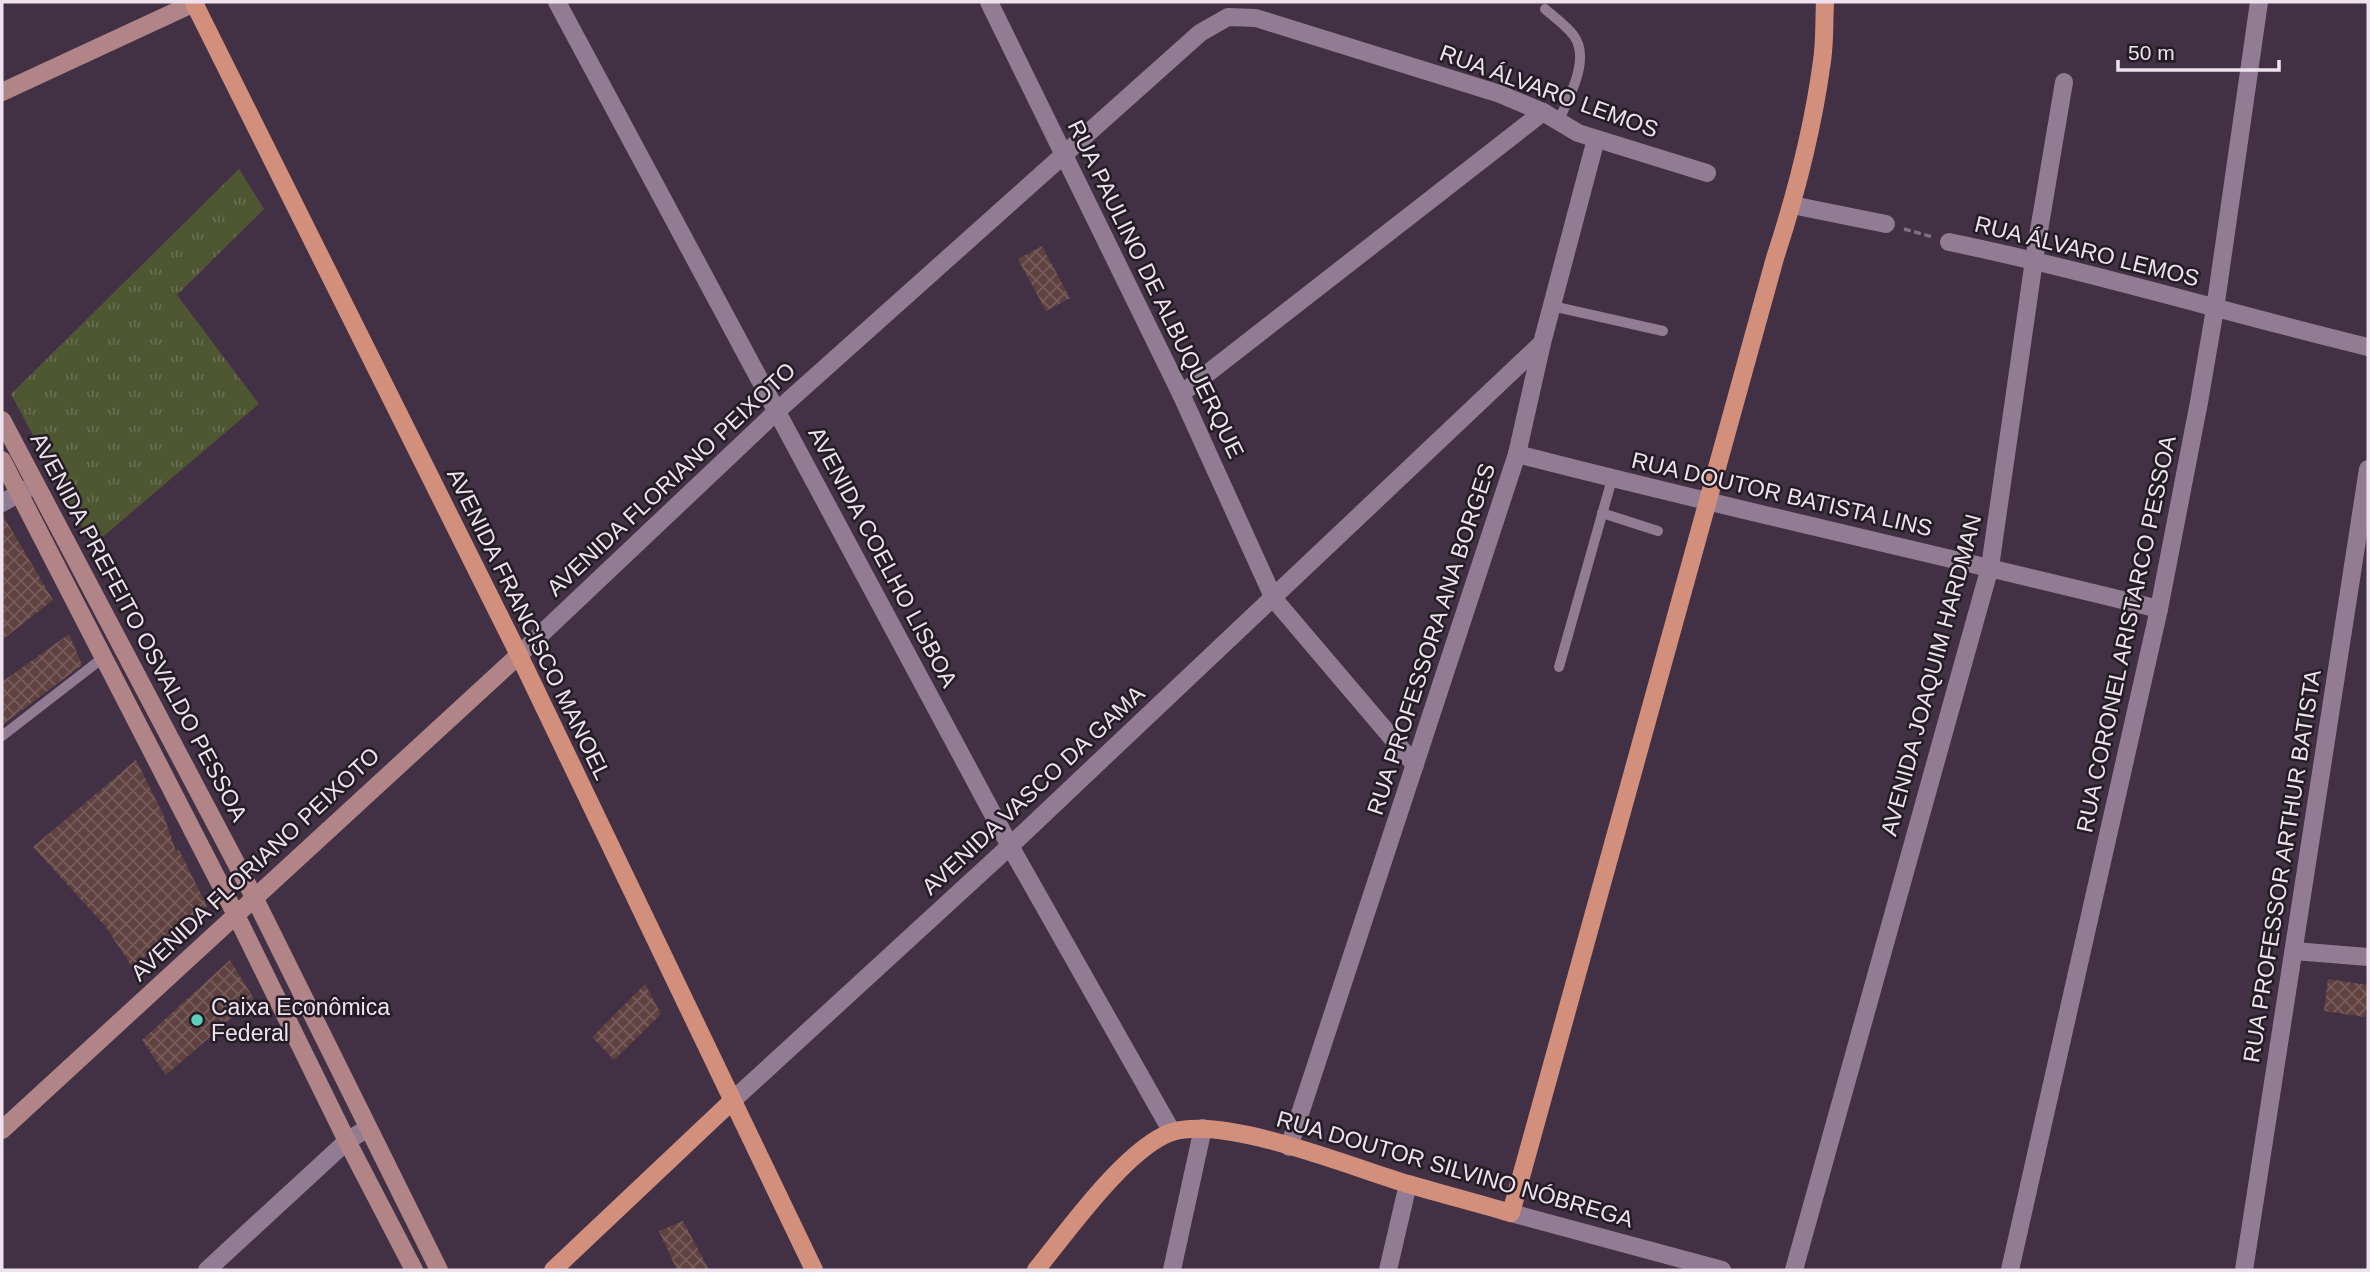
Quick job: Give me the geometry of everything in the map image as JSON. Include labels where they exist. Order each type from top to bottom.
[{"type":"main road","name":"AVENIDA FRANCISCO MANOEL","points":[[195,2],[519,655],[814,1270]]},
{"type":"main road","points":[[1511,1213],[1792,205],[1810,135],[1821,71],[1825,2]]},
{"type":"main road","name":"AVENIDA VASCO DA GAMA","points":[[553,1270],[732,1101]]},
{"type":"main road","name":"RUA DOUTOR SILVINO NÓBREGA","points":[[1172,1132],[1203,1128],[1232,1132],[1511,1213]]},
{"type":"main road","points":[[1035,1270],[1137,1152],[1172,1132]]},
{"type":"street","points":[[2,92],[195,2]]},
{"type":"street","name":"AVENIDA COELHO LISBOA","points":[[557,2],[1010,846],[1172,1132]]},
{"type":"street","name":"RUA PAULINO DE ALBUQUERQUE","points":[[989,2],[1181,394],[1274,599],[1415,765]]},
{"type":"street","name":"RUA CORONEL ARISTARCO PESSOA","points":[[2010,1270],[2159,609],[2199,402],[2259,2]]},
{"type":"street","name":"AVENIDA FLORIANO PEIXOTO","points":[[2,1130],[519,655],[777,411],[1224,9]]},
{"type":"street","name":"RUA ÁLVARO LEMOS","points":[[1224,9],[1500,94],[1596,139],[1707,173]]},
{"type":"street","name":"AVENIDA JOAQUIM HARDMAN","points":[[1794,1270],[1990,567],[2034,260],[2064,82]]},
{"type":"street","points":[[1181,394],[1551,117]]},
{"type":"street","name":"RUA PROFESSORA ANA BORGES","points":[[1289,1147],[1517,454],[1542,343],[1596,139]]},
{"type":"street","points":[[1792,205],[1885,224]]},
{"type":"street","name":"RUA ÁLVARO LEMOS","points":[[1949,242],[2034,260],[2368,347]]},
{"type":"street","name":"AVENIDA VASCO DA GAMA","points":[[732,1101],[1274,599],[1542,343]]},
{"type":"street","name":"AVENIDA PREFEITO OSVALDO PESSOA","points":[[2,419],[28,488],[104,657],[414,1270]]},
{"type":"street","name":"RUA DOUTOR BATISTA LINS","points":[[1517,454],[1709,503],[1990,567],[2159,609]]},
{"type":"street","name":"AVENIDA PREFEITO OSVALDO PESSOA","points":[[2,460],[28,488],[218,828],[439,1270]]},
{"type":"street","name":"RUA PROFESSOR ARTHUR BATISTA","points":[[2244,1270],[2368,469]]},
{"type":"street","points":[[2,503],[28,488]]},
{"type":"street","points":[[197,841],[218,828]]},
{"type":"street","points":[[2294,951],[2368,957]]},
{"type":"street","points":[[207,1270],[347,1140],[368,1128]]},
{"type":"street","points":[[1172,1270],[1203,1128]]},
{"type":"street","points":[[1388,1270],[1408,1184]]},
{"type":"street","name":"RUA DOUTOR SILVINO NÓBREGA","points":[[1511,1213],[1722,1270]]},
{"type":"lane","points":[[1545,9],[1575,36],[1581,55],[1572,87],[1551,117]]},
{"type":"lane","points":[[1552,306],[1663,331]]},
{"type":"lane","points":[[1559,667],[1612,478]]},
{"type":"lane","points":[[1602,513],[1658,531]]},
{"type":"lane","points":[[2,736],[104,657]]},
{"type":"path","name":"RUA ÁLVARO LEMOS","points":[[1885,224],[1949,242]]},
{"type":"green space","points":[[239,169],[264,209],[177,295],[259,404],[92,546],[11,394]]},
{"type":"building","points":[[1042,246],[1070,298],[1046,311],[1018,259]]},
{"type":"building","points":[[2,514],[53,600],[2,640]]},
{"type":"building","points":[[69,634],[82,665],[2,725],[2,682]]},
{"type":"building","points":[[136,760],[163,814],[176,851],[179,850],[207,906],[132,967],[106,927],[33,847]]},
{"type":"building","name":"Caixa Econômica Federal","points":[[230,960],[254,999],[166,1075],[142,1040]]},
{"type":"building","points":[[2328,979],[2368,985],[2368,1010],[2366,1009],[2365,1017],[2324,1011]]},
{"type":"building","points":[[645,984],[661,1014],[614,1060],[592,1037]]},
{"type":"building","points":[[683,1221],[709,1270],[677,1270],[659,1231]]},
{"type":"place","name":"Caixa Econômica Federal","points":[[197,1020]]}]
